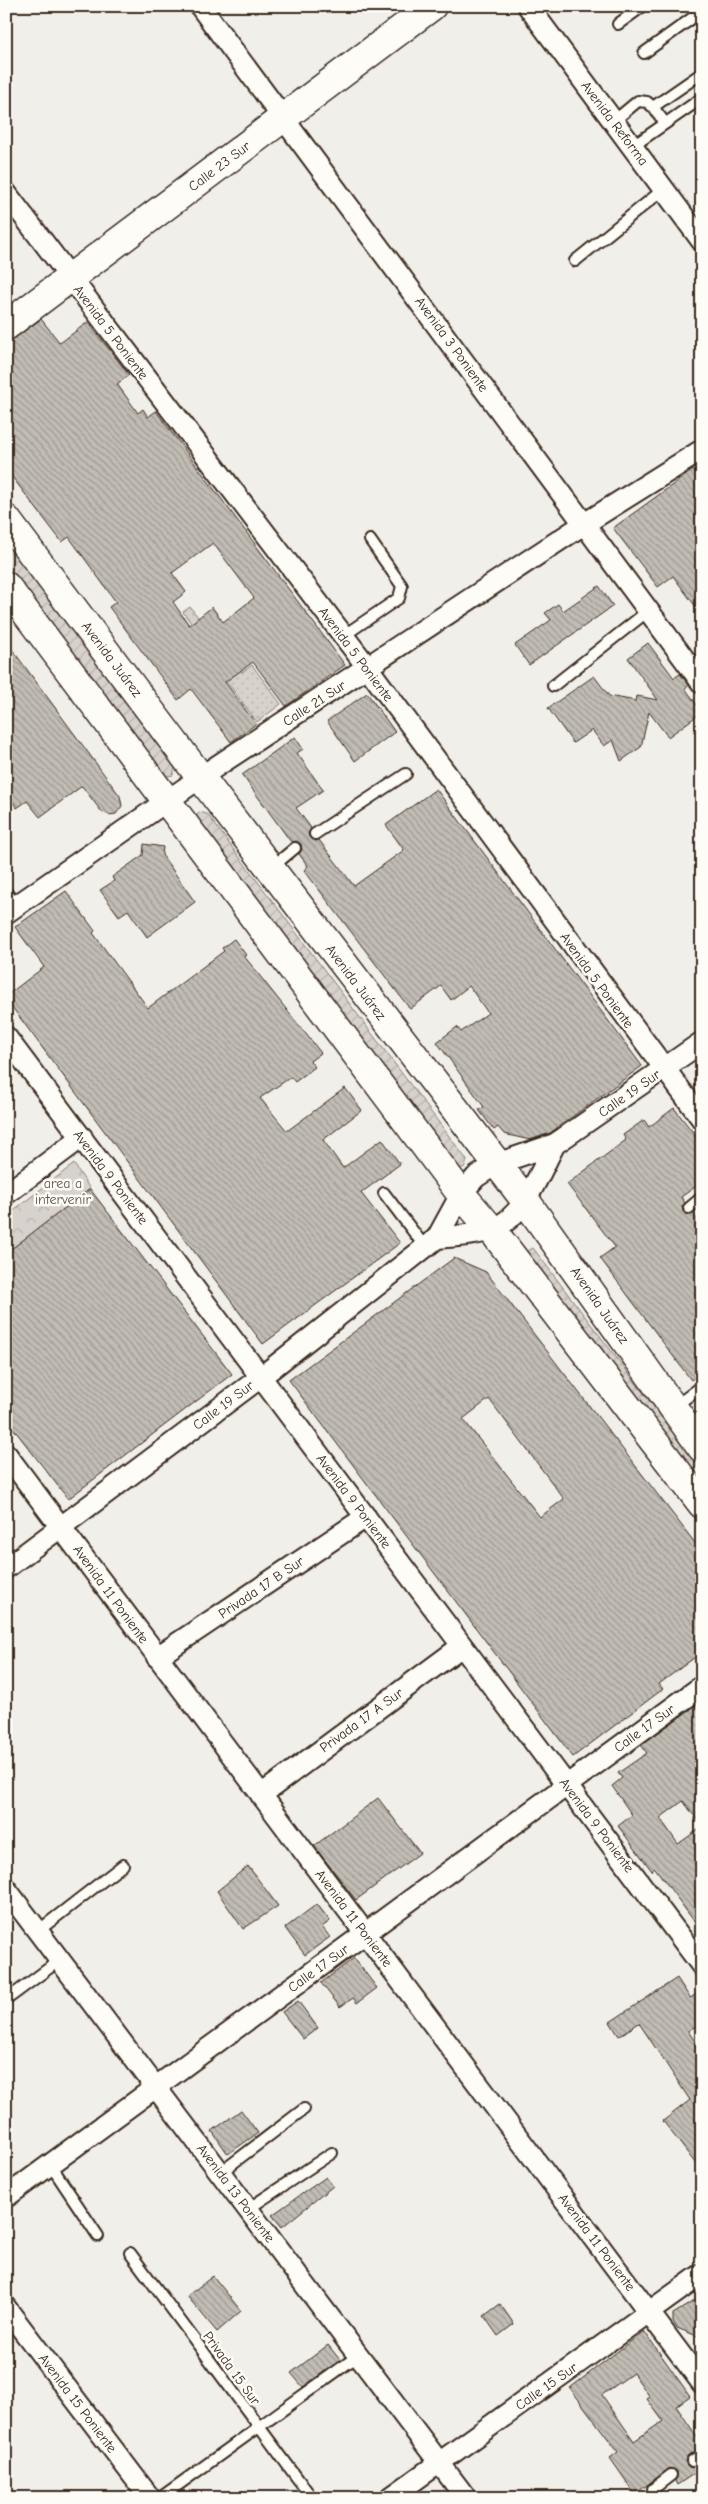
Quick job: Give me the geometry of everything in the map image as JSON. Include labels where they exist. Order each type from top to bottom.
[{"type":"main road","name":"Calle 23 Sur","points":[[6,326],[432,6]]},
{"type":"main road","name":"Avenida Juárez","points":[[6,519],[270,869],[525,1200],[702,1448]]},
{"type":"main road","points":[[6,586],[461,1194],[492,1230],[702,1504]]},
{"type":"street","name":"Avenida 3 Poniente","points":[[200,6],[702,683]]},
{"type":"street","name":"Avenida Reforma","points":[[528,6],[702,241]]},
{"type":"street","name":"Avenida 5 Poniente","points":[[6,193],[368,668],[702,1119]]},
{"type":"street","name":"Calle 21 Sur","points":[[10,904],[584,524],[702,450]]},
{"type":"street","name":"Avenida 9 Poniente","points":[[6,1036],[702,1966]]},
{"type":"street","name":"Calle 19 Sur","points":[[6,1568],[261,1377],[431,1242],[461,1194],[476,1177],[496,1164],[555,1144],[702,1042]]},
{"type":"street","points":[[6,1194],[82,1137]]},
{"type":"street","name":"Calle 19 Sur","points":[[431,1242],[492,1230],[509,1220],[525,1200],[555,1144]]},
{"type":"street","name":"Avenida 11 Poniente","points":[[6,1454],[702,2383]]},
{"type":"street","name":"Privada 17 B Sur","points":[[157,1657],[366,1517]]},
{"type":"street","name":"Privada 17 A Sur","points":[[260,1795],[462,1646]]},
{"type":"street","name":"Calle 17 Sur","points":[[6,2197],[702,1686]]},
{"type":"street","name":"Avenida 13 Poniente","points":[[6,1889],[466,2498]]},
{"type":"street","name":"Calle 15 Sur","points":[[390,2498],[702,2274]]},
{"type":"street","name":"Avenida 15 Poniente","points":[[6,2308],[150,2498]]},
{"type":"lane","points":[[618,24],[643,6]]},
{"type":"lane","points":[[644,53],[702,11]]},
{"type":"lane","points":[[653,108],[702,73]]},
{"type":"lane","points":[[633,146],[702,98]]},
{"type":"lane","points":[[614,121],[638,101],[647,102],[665,123]]},
{"type":"lane","points":[[575,261],[664,189]]},
{"type":"lane","points":[[343,636],[399,598],[402,592],[402,586],[370,540]]},
{"type":"lane","points":[[553,686],[648,611]]},
{"type":"lane","points":[[315,834],[406,774]]},
{"type":"lane","points":[[270,869],[295,848]]},
{"type":"lane","points":[[384,1193],[431,1242]]},
{"type":"lane","points":[[689,1208],[702,1197]]},
{"type":"lane","points":[[673,1408],[702,1386]]},
{"type":"lane","points":[[38,1931],[123,1865]]},
{"type":"lane","points":[[6,2000],[60,1960]]},
{"type":"lane","points":[[220,2173],[304,2109]]},
{"type":"lane","points":[[248,2209],[332,2153]]},
{"type":"lane","points":[[50,2164],[98,2236]]},
{"type":"lane","name":"Privada 15 Sur","points":[[130,2253],[312,2498]]},
{"type":"lane","points":[[160,2498],[359,2355]]},
{"type":"lane","points":[[692,2461],[702,2454]]},
{"type":"lane","points":[[653,2489],[671,2475]]},
{"type":"green space","points":[[6,542],[175,767],[173,775],[167,776],[164,774],[6,564]]},
{"type":"green space","points":[[190,607],[242,672],[252,665],[281,704],[257,722],[192,635],[197,631],[183,612]]},
{"type":"green space","points":[[199,812],[207,814],[467,1160],[465,1167],[459,1169],[195,818]]},
{"type":"green space","name":"area a intervenir","points":[[74,1164],[90,1189],[6,1253],[6,1216]]},
{"type":"green space","points":[[533,1248],[702,1470],[702,1491],[526,1252]]},
{"type":"building","points":[[41,319],[60,343],[88,322],[129,375],[117,384],[138,413],[143,409],[148,417],[156,411],[345,665],[286,706],[253,662],[225,682],[256,724],[231,742],[191,689],[178,700],[109,607],[116,602],[69,537],[62,542],[6,469],[6,341],[15,338]],"holes":[[[213,543],[254,598],[223,622],[212,607],[189,625],[173,602],[186,592],[172,573]]]},
{"type":"building","points":[[693,470],[702,481],[702,615],[673,576],[658,587],[613,528]]},
{"type":"building","points":[[599,586],[613,606],[529,665],[515,645],[551,620],[545,613],[558,604],[563,611]]},
{"type":"building","points":[[6,641],[120,796],[122,806],[116,814],[109,815],[101,811],[82,786],[40,817],[27,801],[17,808],[6,793]]},
{"type":"building","points":[[648,643],[674,678],[680,674],[689,685],[685,688],[702,712],[668,737],[649,712],[641,747],[621,761],[613,740],[604,746],[592,730],[573,743],[548,708],[594,676],[609,696],[636,701],[637,696],[658,700],[628,658]]},
{"type":"building","points":[[367,693],[395,732],[355,761],[327,721]]},
{"type":"building","points":[[295,737],[303,749],[297,753],[323,790],[296,808],[311,828],[308,834],[310,838],[315,841],[319,840],[354,886],[404,850],[386,825],[436,789],[642,1066],[550,1133],[530,1140],[504,1134],[498,1127],[494,1130],[479,1110],[484,1107],[437,1042],[457,1027],[461,1032],[488,1013],[469,986],[451,1000],[441,986],[410,1009],[304,870],[308,866],[299,854],[302,850],[301,844],[297,841],[291,842],[242,775]]},
{"type":"building","points":[[144,844],[163,847],[162,855],[195,902],[147,937],[128,910],[119,916],[100,890],[114,881],[112,877],[143,855]]},
{"type":"building","points":[[66,891],[95,931],[93,933],[148,1008],[224,951],[222,948],[234,939],[246,955],[244,956],[321,1053],[310,1061],[315,1067],[295,1082],[291,1077],[260,1098],[287,1131],[345,1088],[362,1110],[323,1140],[343,1168],[382,1139],[400,1164],[361,1193],[400,1243],[263,1344],[6,999],[6,996],[44,967],[15,927]]},
{"type":"building","points":[[674,1108],[702,1144],[702,1182],[681,1197],[685,1203],[682,1206],[683,1212],[687,1215],[693,1214],[702,1226],[702,1372],[691,1380],[600,1258],[615,1247],[567,1184],[626,1140],[623,1135],[644,1120],[649,1127]]},
{"type":"building","points":[[90,1189],[232,1374],[68,1499],[6,1419],[6,1253]]},
{"type":"building","points":[[454,1258],[486,1272],[702,1552],[702,1652],[659,1684],[663,1689],[573,1757],[289,1380]],"holes":[[[489,1399],[564,1499],[540,1517],[463,1419]]]},
{"type":"building","points":[[702,1701],[702,1826],[683,1801],[660,1818],[678,1844],[702,1827],[702,1932],[655,1868],[652,1871],[618,1826],[632,1815],[612,1786],[622,1778],[618,1773],[647,1753],[641,1745]]},
{"type":"building","points":[[378,1798],[420,1853],[356,1900],[314,1846]]},
{"type":"building","points":[[248,1866],[278,1906],[243,1929],[217,1891]]},
{"type":"building","points":[[317,1904],[330,1921],[322,1927],[330,1937],[305,1955],[285,1928]]},
{"type":"building","points":[[354,1958],[377,1988],[357,2003],[353,1998],[340,2007],[321,1983]]},
{"type":"building","points":[[677,1978],[690,1998],[702,1991],[702,2022],[688,2031],[702,2052],[702,2172],[663,2121],[690,2100],[639,2023],[619,2036],[610,2022]]},
{"type":"building","points":[[298,2001],[318,2028],[303,2039],[282,2012]]},
{"type":"building","points":[[241,2110],[258,2133],[228,2154],[212,2131]]},
{"type":"building","points":[[326,2177],[333,2186],[282,2227],[272,2215]]},
{"type":"building","points":[[213,2276],[241,2311],[217,2332],[187,2296]]},
{"type":"building","points":[[702,2296],[702,2338],[677,2328],[673,2322],[673,2314]]},
{"type":"building","points":[[500,2304],[514,2324],[498,2336],[484,2316]]},
{"type":"building","points":[[644,2331],[690,2396],[676,2406],[702,2444],[702,2447],[688,2455],[685,2461],[689,2467],[696,2467],[698,2471],[677,2485],[675,2481],[677,2471],[670,2468],[635,2494],[610,2458],[618,2452],[570,2388]],"holes":[[[633,2373],[650,2397],[647,2399],[663,2421],[634,2441],[602,2395]]]},
{"type":"building","points":[[328,2345],[340,2360],[303,2387],[291,2373]]}]
